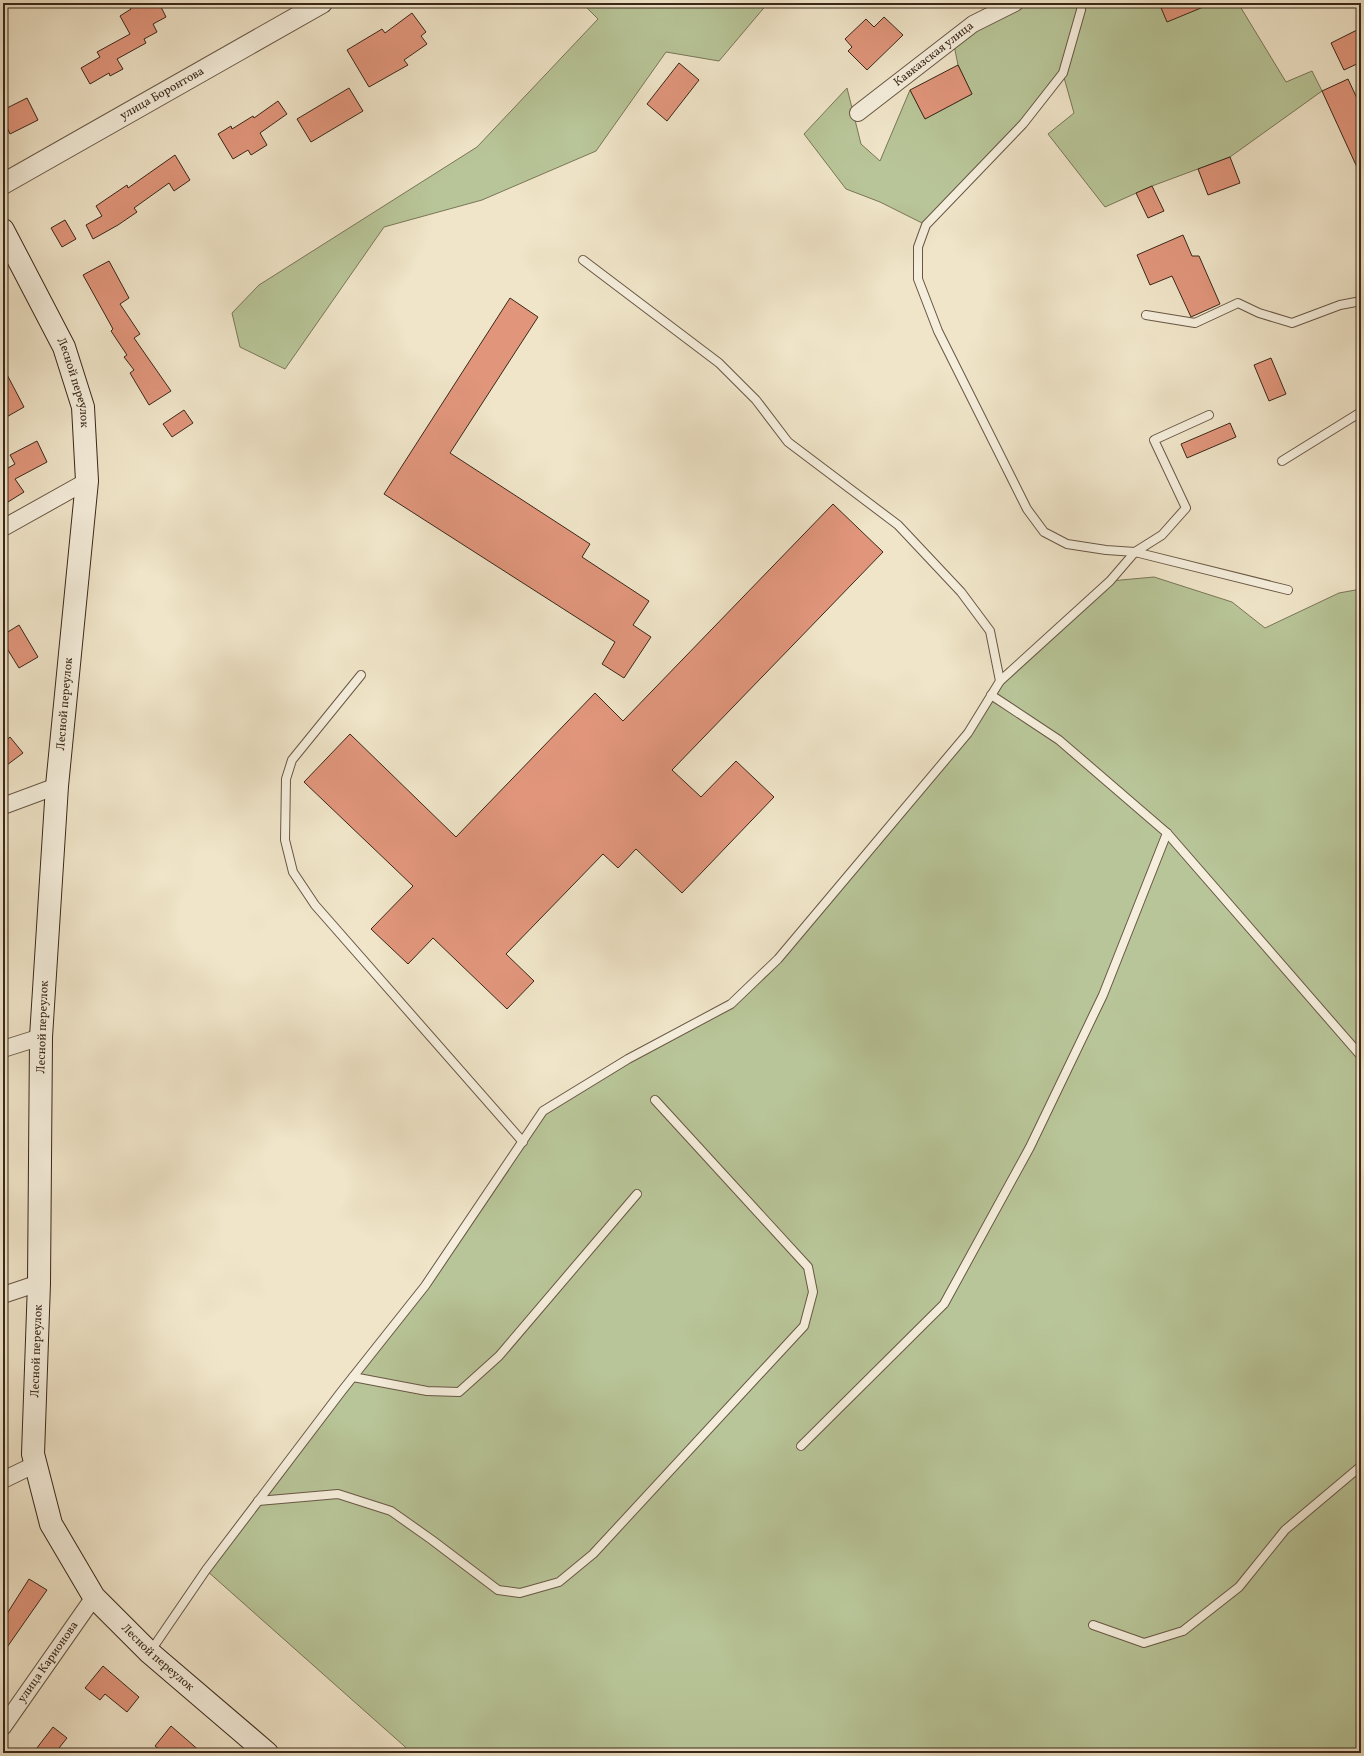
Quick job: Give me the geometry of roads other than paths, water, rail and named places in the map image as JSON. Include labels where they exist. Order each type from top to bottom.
[{"type":"main road","name":"Лесной переулок","points":[[3,230],[66,354],[83,407],[86,481],[58,786],[41,1037],[39,1283],[33,1454],[51,1524],[94,1597],[150,1653],[267,1753]]},
{"type":"street","name":"улица Боронтова","points":[[3,184],[322,3]]},
{"type":"street","name":"Кавказская улица","points":[[858,113],[973,24],[1015,3]]},
{"type":"street","points":[[3,528],[86,481]]},
{"type":"street","points":[[3,806],[58,786]]},
{"type":"street","points":[[3,1049],[41,1037]]},
{"type":"street","points":[[3,1295],[39,1283]]},
{"type":"street","points":[[3,1480],[36,1464]]},
{"type":"street","name":"улица Карионова","points":[[3,1727],[94,1597]]},
{"type":"lane","points":[[1081,3],[1081,10],[1062,73],[1023,124],[926,225],[918,247],[918,279],[942,338],[1027,509],[1044,532],[1067,544],[1106,550],[1135,552],[1288,590]]},
{"type":"lane","points":[[583,260],[720,363],[756,400],[788,442],[898,525],[961,592],[990,631],[1000,680]]},
{"type":"lane","points":[[1146,315],[1195,323],[1238,303],[1259,313],[1292,324],[1340,305],[1361,301]]},
{"type":"lane","points":[[1282,461],[1361,412]]},
{"type":"lane","points":[[150,1653],[206,1570],[353,1377],[425,1286],[544,1111],[628,1059],[731,1004],[778,959],[968,733],[1000,680],[1110,581],[1135,552],[1162,534],[1186,508],[1154,440],[1209,416]]},
{"type":"lane","points":[[361,675],[292,760],[286,779],[285,840],[293,872],[315,905],[523,1142]]},
{"type":"lane","points":[[991,696],[1059,740],[1167,833],[1361,1056]]},
{"type":"lane","points":[[801,1446],[944,1304],[1030,1147],[1099,1002],[1167,833]]},
{"type":"lane","points":[[258,1501],[338,1494],[391,1511],[498,1590],[520,1593],[560,1582],[593,1554],[804,1326],[813,1292],[808,1267],[655,1100]]},
{"type":"lane","points":[[353,1377],[427,1391],[459,1392],[499,1356],[637,1194]]},
{"type":"lane","points":[[1093,1625],[1144,1642],[1183,1631],[1239,1587],[1285,1530],[1361,1466]]}]
